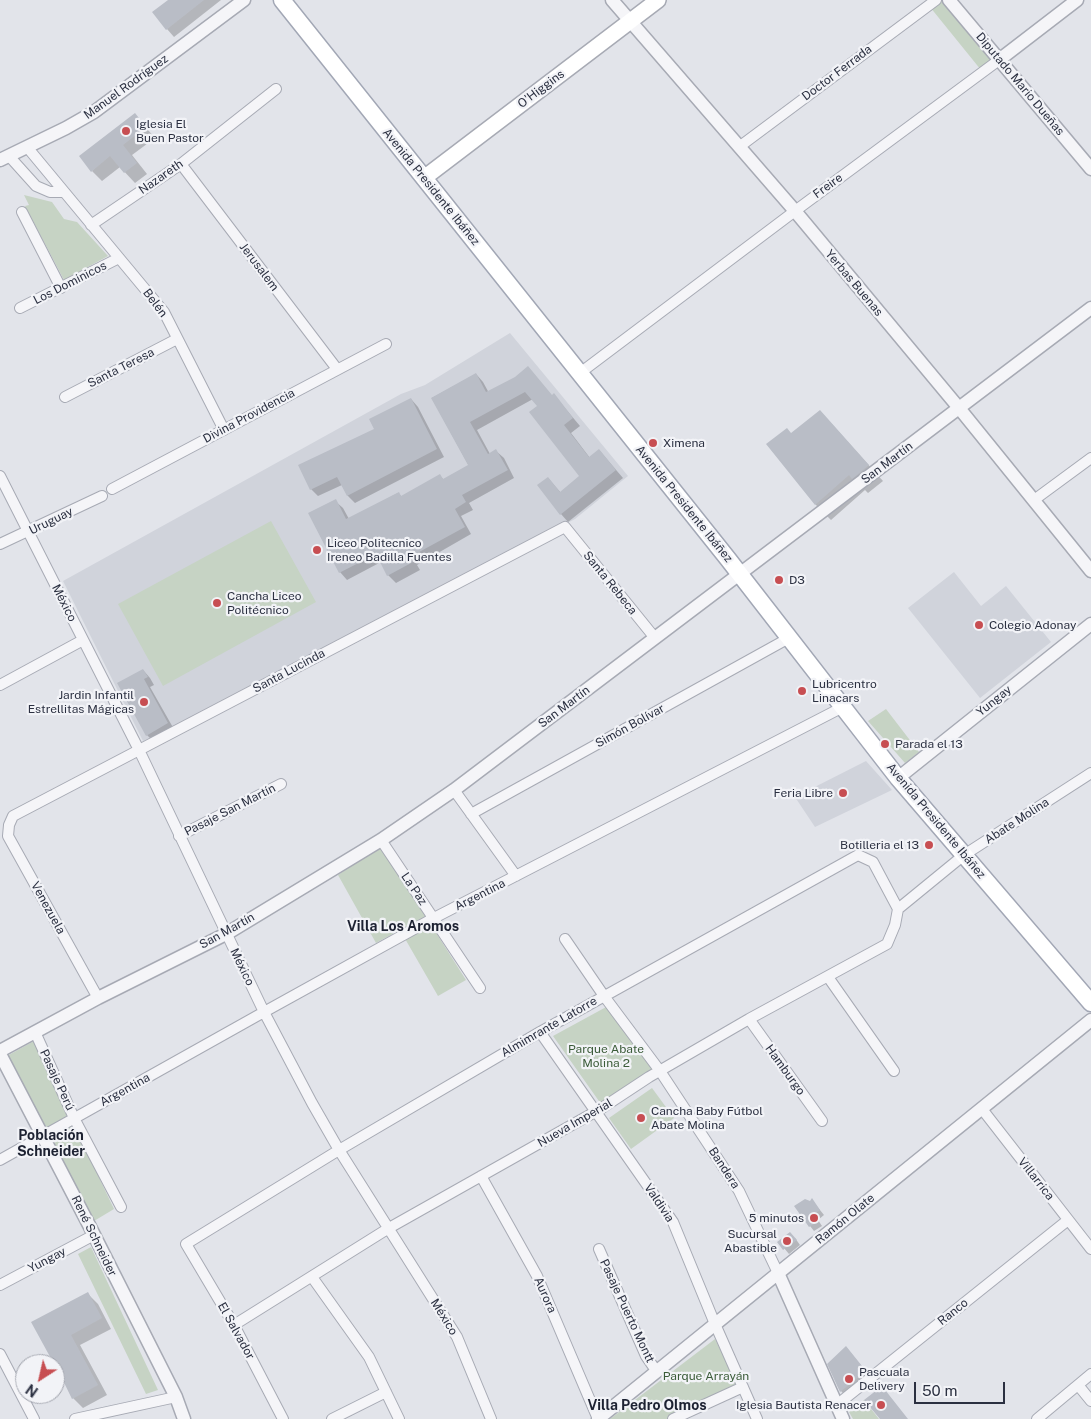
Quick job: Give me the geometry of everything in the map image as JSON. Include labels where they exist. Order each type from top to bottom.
[{"type":"main road","name":"Avenida Presidente Ibáñez","points":[[282,0],[740,574],[898,778],[1091,1003]]},
{"type":"main road","name":"O'Higgins","points":[[424,178],[658,0]]},
{"type":"street","name":"Manuel Rodríguez","points":[[5,158],[94,112],[244,0]]},
{"type":"street","name":"Yerbas Buenas","points":[[612,0],[794,211],[959,408],[1091,571]]},
{"type":"street","name":"Doctor Ferrada","points":[[739,147],[936,0]]},
{"type":"street","name":"Diputado Mario Dueñas","points":[[949,0],[1091,169]]},
{"type":"street","name":"Freire","points":[[580,373],[1077,0]]},
{"type":"street","name":"Nazareth","points":[[91,225],[181,164],[276,89]]},
{"type":"street","name":"Belén","points":[[27,147],[164,312],[224,430]]},
{"type":"street","points":[[5,158],[36,186],[50,192],[64,192]]},
{"type":"street","name":"Jerusalem","points":[[181,164],[337,370]]},
{"type":"street","points":[[22,212],[61,288]]},
{"type":"street","name":"Los Dominicos","points":[[20,308],[119,258]]},
{"type":"street","name":"San Martín","points":[[0,1052],[98,998],[226,934],[381,840],[454,790],[1091,308]]},
{"type":"street","name":"Santa Teresa","points":[[65,397],[177,339]]},
{"type":"street","name":"Divina Providencia","points":[[112,489],[386,344]]},
{"type":"street","points":[[1034,500],[1091,458]]},
{"type":"street","name":"México","points":[[0,476],[139,750],[264,1012],[339,1150],[457,1337],[491,1419]]},
{"type":"street","name":"Uruguay","points":[[0,544],[102,496]]},
{"type":"street","name":"Santa Rebeca","points":[[565,528],[655,638]]},
{"type":"street","name":"Santa Lucinda","points":[[14,816],[565,528]]},
{"type":"street","name":"Yungay","points":[[898,778],[1091,624]]},
{"type":"street","name":"Simón Bolívar","points":[[471,814],[789,638]]},
{"type":"street","points":[[0,685],[83,640]]},
{"type":"street","name":"Argentina","points":[[0,1160],[434,918],[843,707]]},
{"type":"street","name":"Abate Molina","points":[[898,909],[964,855],[1091,773]]},
{"type":"street","name":"Pasaje San Martín","points":[[179,836],[281,784]]},
{"type":"street","points":[[454,790],[516,876]]},
{"type":"street","name":"Venezuela","points":[[14,816],[9,825],[8,836],[98,998]]},
{"type":"street","name":"La Paz","points":[[381,840],[480,988]]},
{"type":"street","name":"Almimrante Latorre","points":[[186,1244],[339,1150],[540,1032],[858,855],[873,862],[898,909]]},
{"type":"street","name":"Nueva Imperial","points":[[234,1325],[389,1228],[596,1112],[660,1071],[749,1019],[887,944],[896,925],[898,909]]},
{"type":"street","name":"Bandera","points":[[565,939],[604,996],[660,1071],[739,1191],[840,1414]]},
{"type":"street","points":[[828,977],[894,1071]]},
{"type":"street","name":"Hamburgo","points":[[749,1019],[822,1120]]},
{"type":"street","name":"Ramón Olate","points":[[598,1419],[1091,1020]]},
{"type":"street","name":"Pasaje Perú","points":[[35,1032],[74,1118],[121,1207]]},
{"type":"street","name":"Valdivia","points":[[540,1032],[673,1222],[757,1419]]},
{"type":"street","name":"René Schneider","points":[[0,1052],[176,1397],[184,1419]]},
{"type":"street","name":"Villarrica","points":[[982,1109],[1091,1249]]},
{"type":"street","name":"Aurora","points":[[481,1176],[536,1276],[598,1419]]},
{"type":"street","name":"Ranco","points":[[840,1414],[1068,1220]]},
{"type":"street","name":"Yungay","points":[[0,1285],[94,1235]]},
{"type":"street","name":"El Salvador","points":[[186,1244],[234,1325],[283,1419]]},
{"type":"street","name":"Pasaje Puerto Montt","points":[[599,1249],[642,1350],[657,1372]]},
{"type":"street","points":[[312,1277],[369,1357],[399,1419]]},
{"type":"street","points":[[0,1354],[34,1419]]},
{"type":"street","points":[[1037,1419],[1091,1374]]},
{"type":"street","points":[[1078,1385],[1091,1401]]},
{"type":"street","points":[[673,1419],[743,1387]]},
{"type":"street","points":[[332,1419],[386,1392]]},
{"type":"street","points":[[75,1419],[176,1397]]},
{"type":"shaded area","name":"Liceo Politecnico Ireneo Badilla Fuentes","points":[[510,333],[628,476],[575,519],[178,725],[143,741],[63,581],[401,394],[425,385]]},
{"type":"shaded area","name":"Colegio Adonay","points":[[954,572],[981,606],[1006,586],[1051,642],[980,698],[908,608]]},
{"type":"shaded area","name":"Feria Libre","points":[[866,761],[892,790],[815,827],[795,797]]},
{"type":"green space","points":[[939,0],[946,0],[995,60],[981,70],[930,7]]},
{"type":"green space","points":[[24,195],[52,202],[64,219],[77,222],[108,256],[64,280],[25,206],[29,205]]},
{"type":"green space","name":"Cancha Liceo Politécnico","points":[[271,521],[316,602],[163,686],[118,604]]},
{"type":"green space","points":[[886,709],[919,752],[905,763],[868,721]]},
{"type":"green space","points":[[381,846],[466,980],[438,996],[400,930],[376,943],[338,875]]},
{"type":"green space","name":"Parque Abate Molina 2","points":[[608,1006],[656,1071],[601,1104],[553,1036]]},
{"type":"green space","points":[[34,1041],[114,1209],[94,1221],[7,1056]]},
{"type":"green space","name":"Cancha Baby Fútbol Abate Molina","points":[[652,1088],[674,1118],[631,1149],[609,1118]]},
{"type":"green space","points":[[91,1247],[158,1390],[146,1394],[78,1254]]},
{"type":"green space","name":"Parque Arrayán","points":[[715,1339],[739,1387],[669,1419],[610,1419]]},
{"type":"green space","points":[[864,1400],[879,1419],[853,1419],[849,1412]]},
{"type":"building","points":[[168,0],[204,0],[166,30],[152,12]]},
{"type":"building","points":[[135,113],[146,127],[123,145],[137,163],[124,173],[110,156],[91,172],[79,156]]},
{"type":"building","points":[[528,366],[552,395],[554,393],[573,418],[564,425],[589,457],[599,449],[616,470],[560,515],[537,485],[548,477],[560,492],[579,476],[529,412],[537,406],[525,392],[470,422],[488,454],[496,449],[508,470],[462,495],[466,502],[455,509],[465,527],[410,557],[413,562],[387,576],[376,554],[339,573],[308,513],[336,499],[346,519],[399,492],[401,496],[440,474],[443,479],[468,465],[431,398],[476,373],[486,392],[515,377]]},
{"type":"building","points":[[411,398],[437,449],[347,496],[337,477],[310,490],[298,465],[374,429],[369,419]]},
{"type":"building","points":[[820,410],[869,465],[852,479],[849,475],[815,505],[766,444],[787,428],[791,433]]},
{"type":"building","points":[[143,669],[148,677],[144,679],[168,723],[146,736],[117,683]]},
{"type":"building","points":[[812,1198],[820,1210],[814,1214],[818,1221],[809,1227],[794,1206],[805,1199],[810,1201]]},
{"type":"building","name":"Sucursal Abastible","points":[[790,1232],[797,1240],[783,1250],[777,1242]]},
{"type":"building","points":[[88,1292],[102,1318],[71,1335],[98,1385],[72,1399],[65,1385],[65,1354],[49,1354],[31,1322]]},
{"type":"building","points":[[846,1346],[866,1371],[840,1392],[827,1364]]},
{"type":"building","points":[[882,1386],[908,1419],[880,1419],[864,1400]]},
{"type":"place","name":"Iglesia El Buen Pastor","points":[[126,131]]},
{"type":"place","name":"Ximena","points":[[653,443]]},
{"type":"place","name":"Liceo Politecnico Ireneo Badilla Fuentes","points":[[317,550]]},
{"type":"place","name":"D3","points":[[779,580]]},
{"type":"place","name":"Cancha Liceo Politécnico","points":[[217,603]]},
{"type":"place","name":"Colegio Adonay","points":[[979,625]]},
{"type":"place","name":"Lubricentro Linacars","points":[[802,691]]},
{"type":"place","name":"Jardin Infantil Estrellitas Mágicas","points":[[144,702]]},
{"type":"place","name":"Parada el 13","points":[[885,744]]},
{"type":"place","name":"Feria Libre","points":[[843,793]]},
{"type":"place","name":"Botilleria el 13","points":[[929,845]]},
{"type":"place","name":"Cancha Baby Fútbol Abate Molina","points":[[641,1118]]},
{"type":"place","name":"5 minutos","points":[[814,1218]]},
{"type":"place","name":"Sucursal Abastible","points":[[787,1241]]},
{"type":"place","name":"Pascuala Delivery","points":[[849,1379]]},
{"type":"place","name":"Iglesia Bautista Renacer","points":[[881,1405]]},
{"type":"district","name":"Villa Los Aromos","points":[[403,927]]},
{"type":"district","name":"Población Schneider","points":[[51,1144]]},
{"type":"district","name":"Villa Pedro Olmos","points":[[647,1406]]}]
